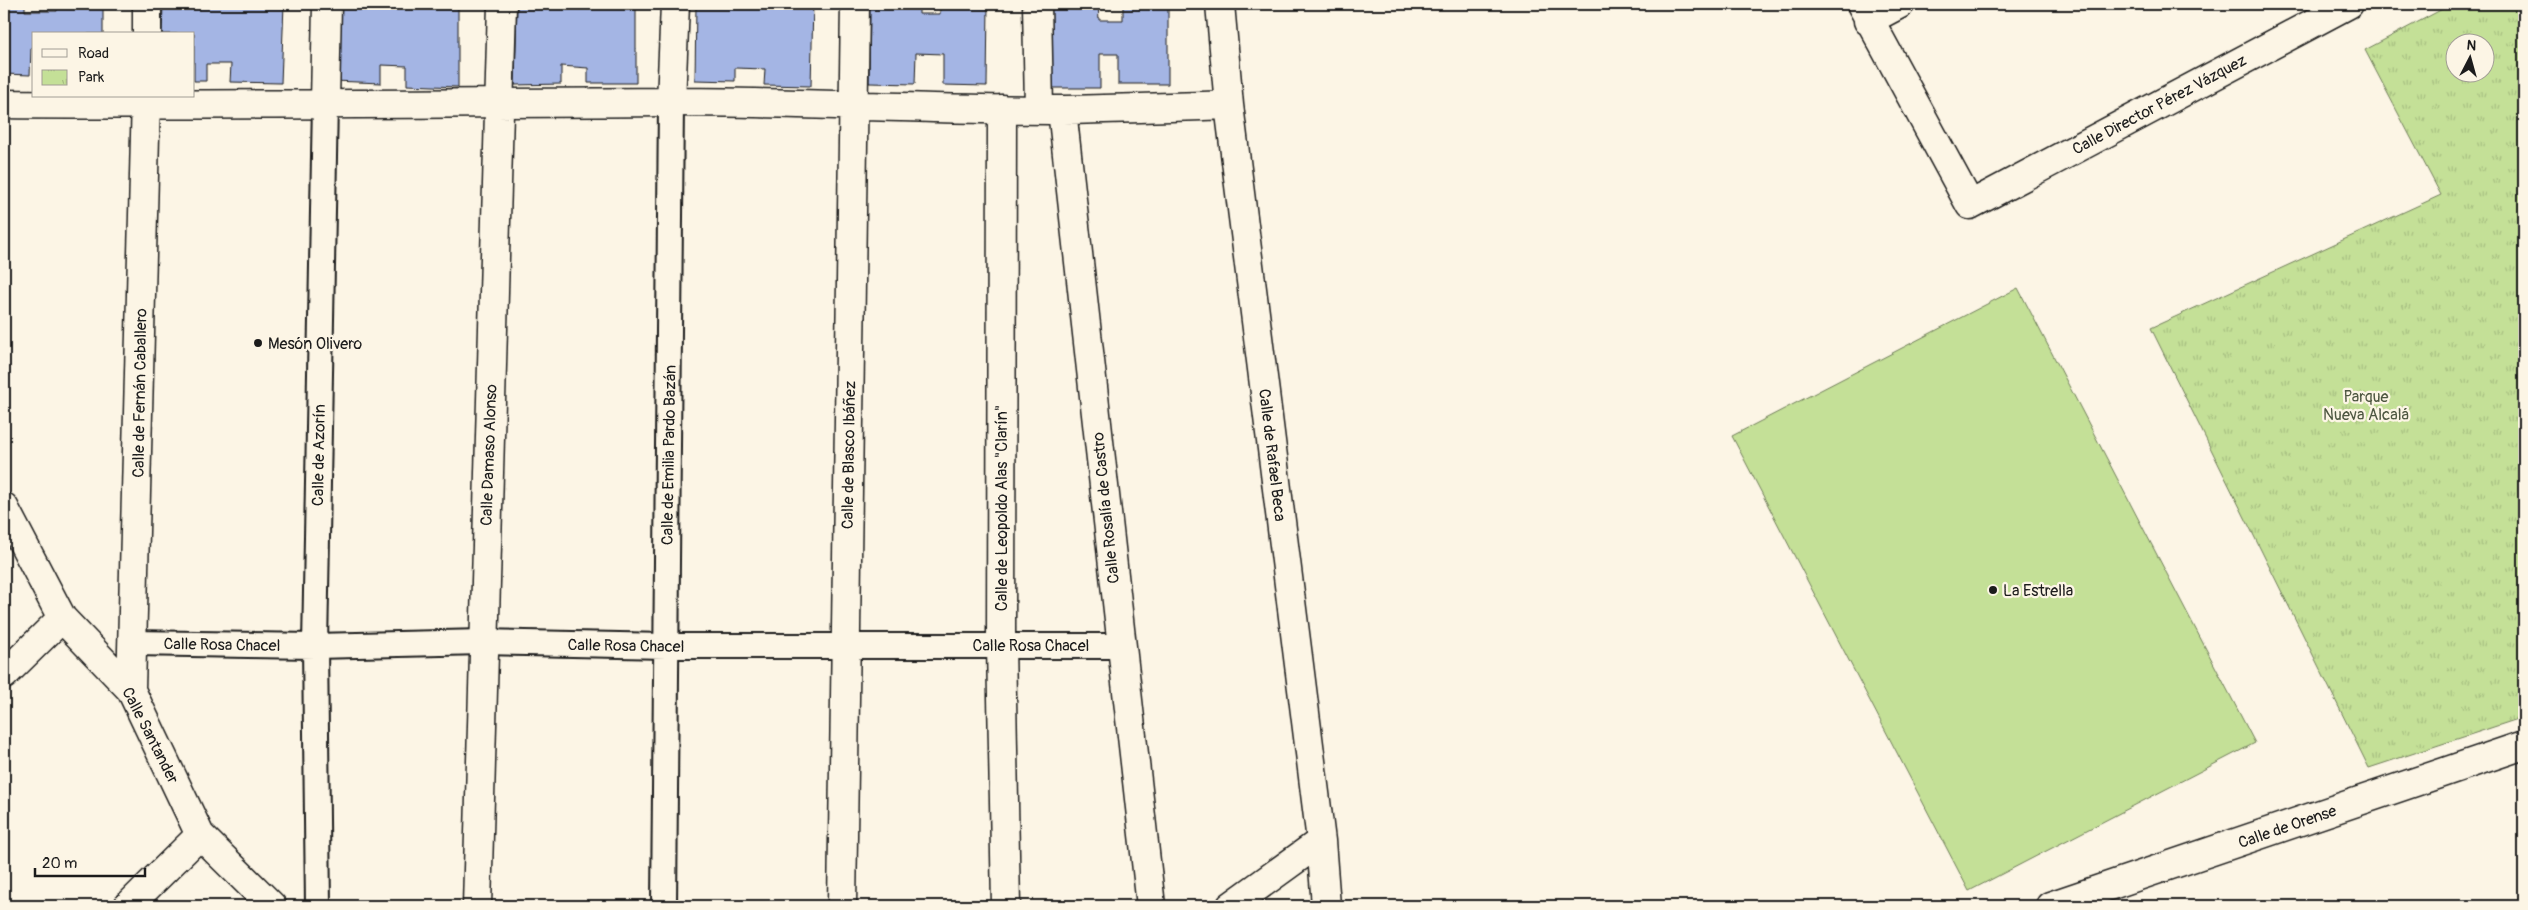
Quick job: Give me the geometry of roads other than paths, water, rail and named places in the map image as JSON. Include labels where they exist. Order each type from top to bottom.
[{"type":"street","points":[[147,4],[147,32]]},
{"type":"street","name":"Calle de Azorín","points":[[318,906],[314,646],[327,4]]},
{"type":"street","name":"Calle Damaso Alonso","points":[[477,906],[482,642],[502,4]]},
{"type":"street","name":"Calle de Emilia Pardo Bazán","points":[[664,906],[671,102],[675,4]]},
{"type":"street","name":"Calle de Blasco Ibáñez","points":[[842,906],[855,4]]},
{"type":"street","points":[[1037,4],[1051,109]]},
{"type":"street","name":"Calle de Rafael Beca","points":[[1220,4],[1229,105],[1321,841],[1326,906]]},
{"type":"street","points":[[1864,12],[1900,4]]},
{"type":"street","name":"Calle Director Pérez Vázquez","points":[[1864,12],[1970,205],[2349,4]]},
{"type":"street","points":[[4,104],[146,101],[499,105],[671,102],[1002,109],[1229,105]]},
{"type":"street","name":"Calle de Fernán Caballero","points":[[131,690],[146,101]]},
{"type":"street","name":"Calle de Leopoldo Alas \"Clarín\"","points":[[1002,109],[1001,645],[1006,906]]},
{"type":"street","name":"Calle Rosalía de Castro","points":[[1051,109],[1120,646],[1151,906]]},
{"type":"street","name":"Calle Santander","points":[[4,507],[62,618],[131,690],[200,835],[272,906]]},
{"type":"street","points":[[4,675],[62,618]]},
{"type":"street","name":"Calle Rosa Chacel","points":[[133,643],[314,646],[482,642],[666,646],[846,644],[1120,646]]},
{"type":"street","name":"Calle de Orense","points":[[2050,906],[2524,745]]},
{"type":"street","points":[[128,906],[200,835]]},
{"type":"street","points":[[1231,906],[1321,841]]},
{"type":"place","name":"Mesón Olivero","points":[[258,343]]},
{"type":"place","name":"La Estrella","points":[[1993,590]]},
{"type":"park label","name":"Parque Nueva Alcalá","points":[[2366,405]]}]
